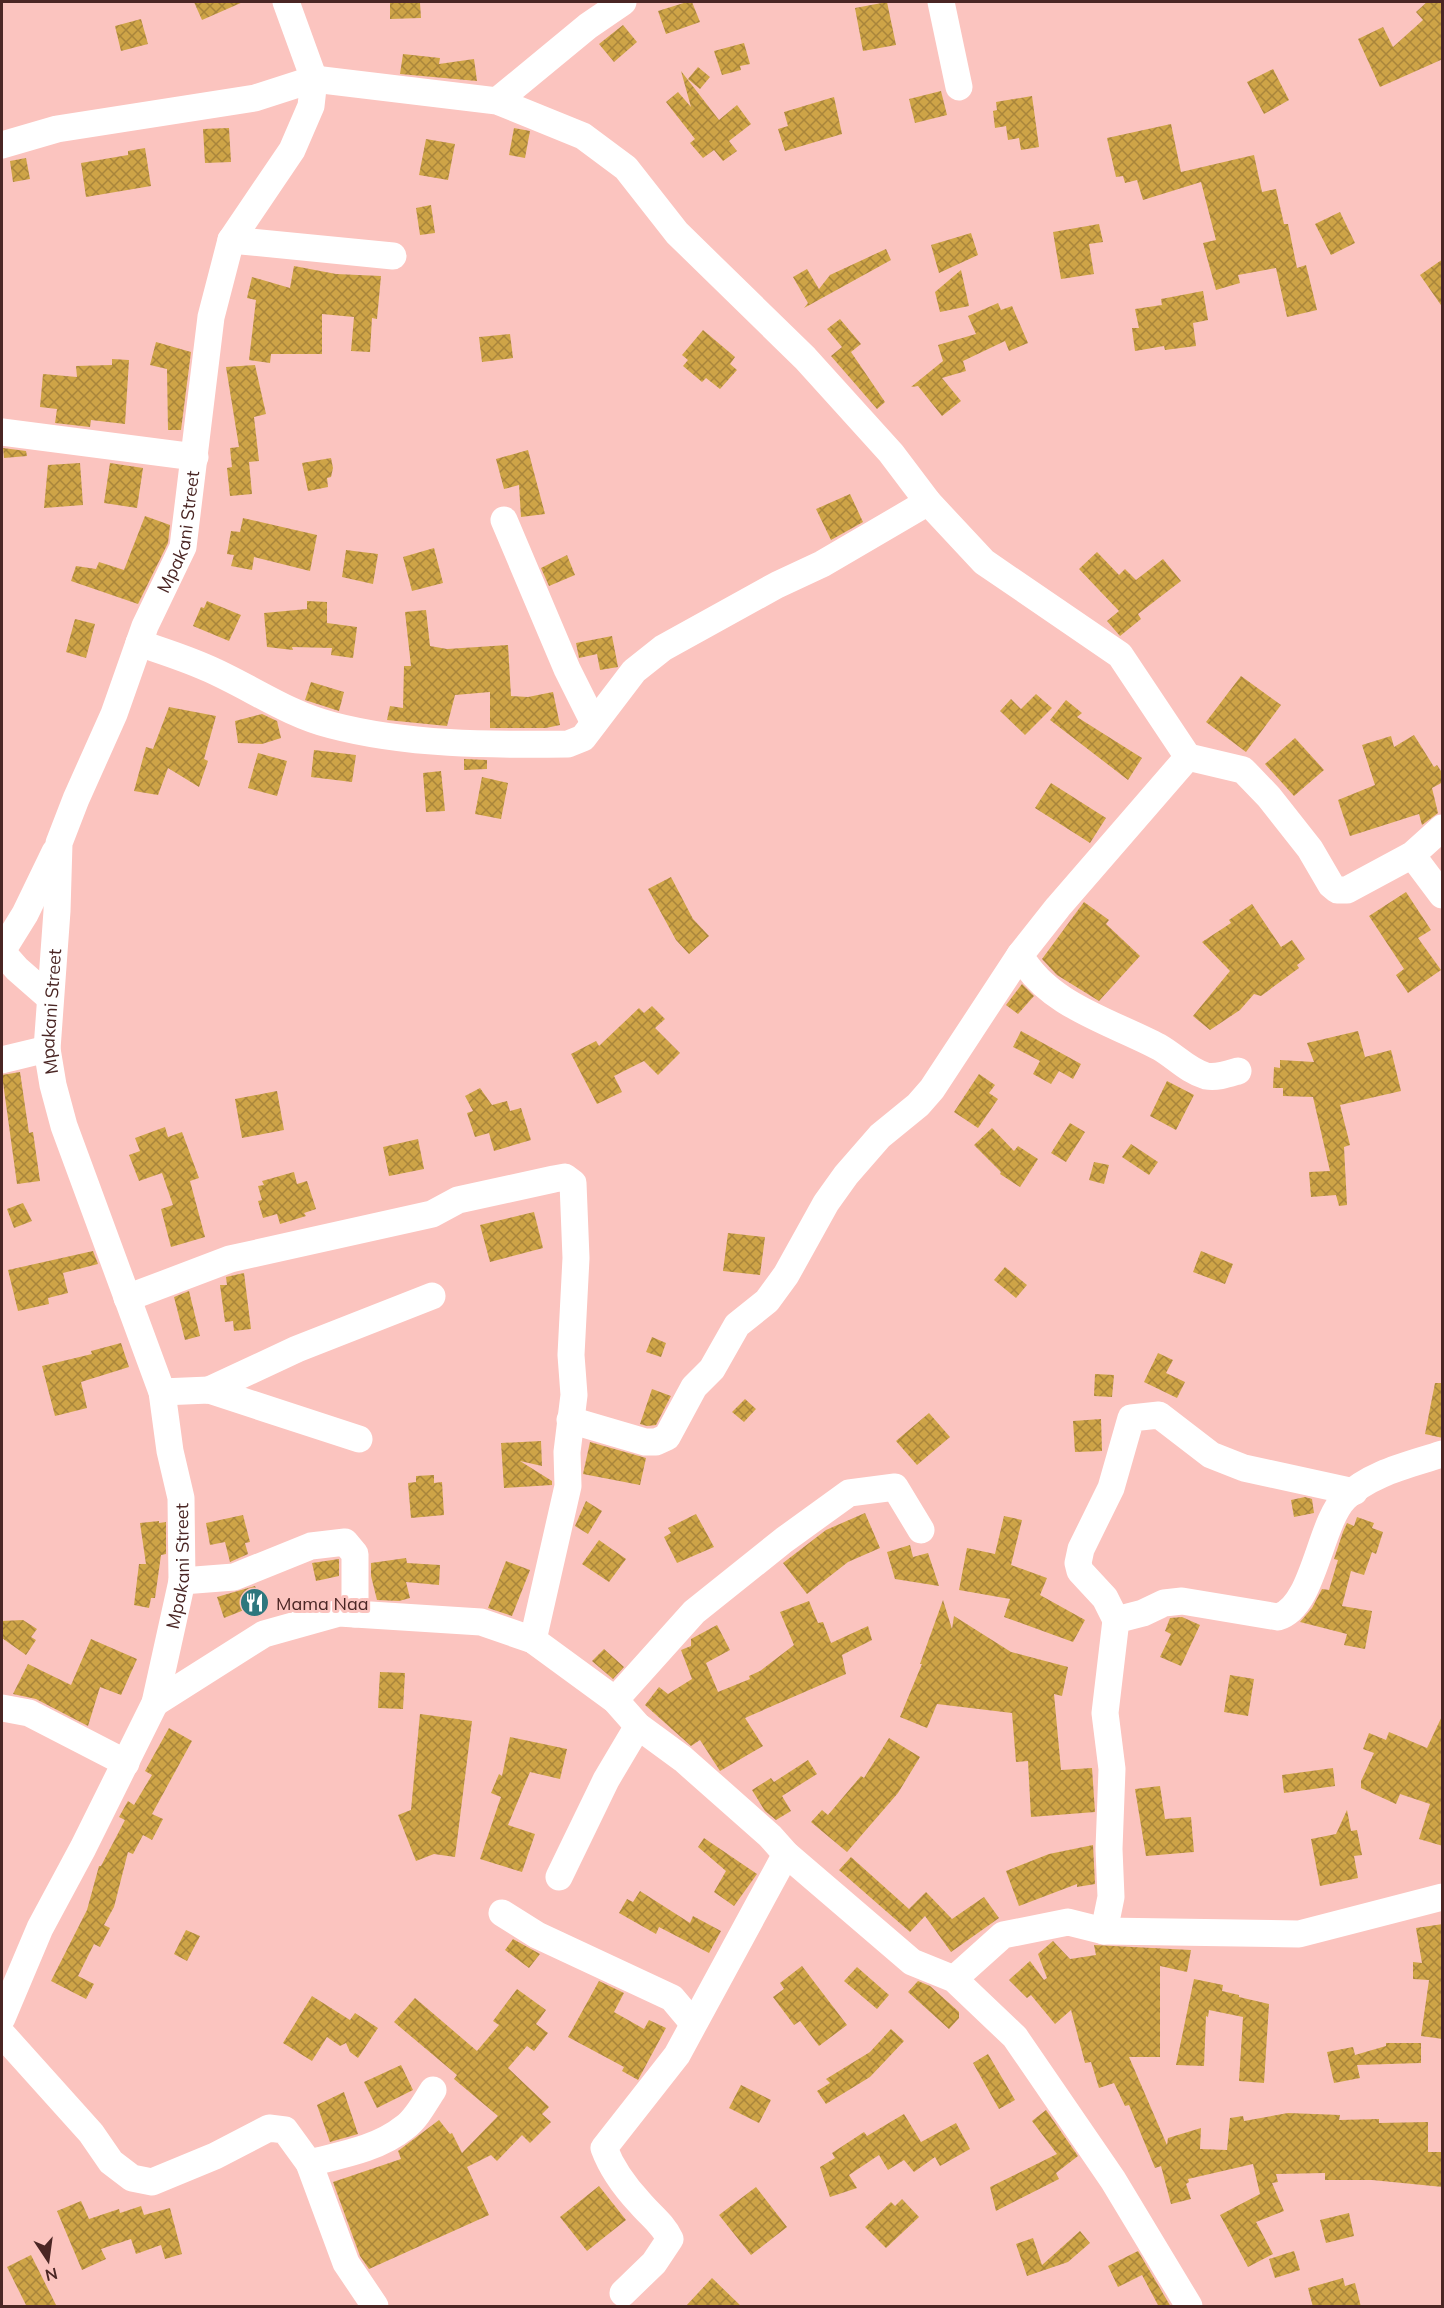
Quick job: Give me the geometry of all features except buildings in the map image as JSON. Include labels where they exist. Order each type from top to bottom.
[{"type":"street","name":"Mpakani Street","points":[[2,2018],[40,1928],[83,1848],[155,1703],[182,1581],[181,1498],[170,1451],[162,1392],[64,1126],[53,1085],[47,1049],[57,911],[59,843],[114,714],[139,643],[183,548],[212,317],[231,240],[292,150],[310,106],[314,79],[286,2]]},
{"type":"street","points":[[497,101],[588,26],[623,2]]},
{"type":"street","points":[[941,2],[959,87]]},
{"type":"street","points":[[2,145],[57,129],[255,98],[314,79],[497,101],[583,136],[626,168],[677,233],[805,358],[891,453],[928,502],[984,562],[1120,656],[1188,757],[1243,770],[1276,806],[1310,849],[1331,885],[1337,890],[1347,890],[1412,855],[1443,828]]},
{"type":"street","points":[[231,240],[393,256]]},
{"type":"street","points":[[2,432],[195,457]]},
{"type":"street","points":[[139,643],[207,668],[293,711],[331,725],[409,739],[567,744],[583,738],[634,671],[663,648],[777,585],[822,564],[928,502]]},
{"type":"street","points":[[504,520],[567,669],[594,723]]},
{"type":"street","points":[[570,1420],[645,1442],[656,1442],[667,1437],[694,1387],[712,1369],[737,1325],[767,1301],[786,1275],[839,1185],[880,1136],[918,1105],[932,1089],[1020,956],[1058,907],[1188,757]]},
{"type":"street","points":[[49,997],[17,969],[2,951],[25,914],[59,843]]},
{"type":"street","points":[[1412,855],[1443,895]]},
{"type":"street","points":[[1020,956],[1026,968],[1070,1004],[1162,1048],[1192,1070],[1207,1076],[1222,1076],[1238,1071]]},
{"type":"street","points":[[2,1060],[47,1049]]},
{"type":"street","points":[[127,1298],[230,1259],[432,1214],[458,1200],[565,1177],[573,1183],[576,1258],[571,1355],[574,1395],[570,1420],[568,1485],[533,1640]]},
{"type":"street","points":[[209,1390],[297,1349],[432,1296]]},
{"type":"street","points":[[162,1392],[209,1390],[359,1439]]},
{"type":"street","points":[[1104,1931],[1111,1897],[1109,1849],[1112,1769],[1105,1713],[1116,1620],[1105,1598],[1080,1571],[1078,1563],[1081,1549],[1111,1488],[1131,1418],[1159,1415],[1211,1455],[1244,1468],[1354,1492]]},
{"type":"street","points":[[1116,1620],[1143,1613],[1164,1603],[1182,1601],[1278,1617],[1285,1615],[1298,1602],[1334,1514],[1345,1498],[1376,1477],[1442,1454]]},
{"type":"street","points":[[615,1700],[694,1612],[784,1540],[849,1493],[895,1487],[921,1530]]},
{"type":"street","points":[[182,1581],[234,1576],[311,1546],[345,1542],[355,1554],[355,1614]]},
{"type":"street","points":[[155,1703],[264,1635],[339,1612],[481,1622],[533,1640],[615,1700],[638,1726],[683,1759],[770,1836],[786,1854],[912,1962],[954,1979],[1016,2037],[1113,2180],[1189,2307]]},
{"type":"street","points":[[2,1708],[29,1713],[126,1763]]},
{"type":"street","points":[[559,1877],[606,1780],[638,1726]]},
{"type":"street","points":[[623,2293],[654,2263],[670,2239],[666,2229],[639,2203],[609,2163],[604,2148],[677,2055],[786,1854]]},
{"type":"street","points":[[954,1979],[1003,1935],[1068,1922],[1104,1931],[1299,1934],[1443,1897]]},
{"type":"street","points":[[502,1913],[537,1935],[672,1998],[693,2023]]},
{"type":"street","points":[[2,2034],[91,2133],[111,2162],[132,2178],[152,2182],[170,2176],[269,2128],[285,2130],[309,2163],[346,2263],[375,2307]]},
{"type":"street","points":[[309,2163],[357,2152],[389,2138],[413,2119],[433,2090]]},
{"type":"place","name":"Mama Naa","points":[[255,1603]]}]
